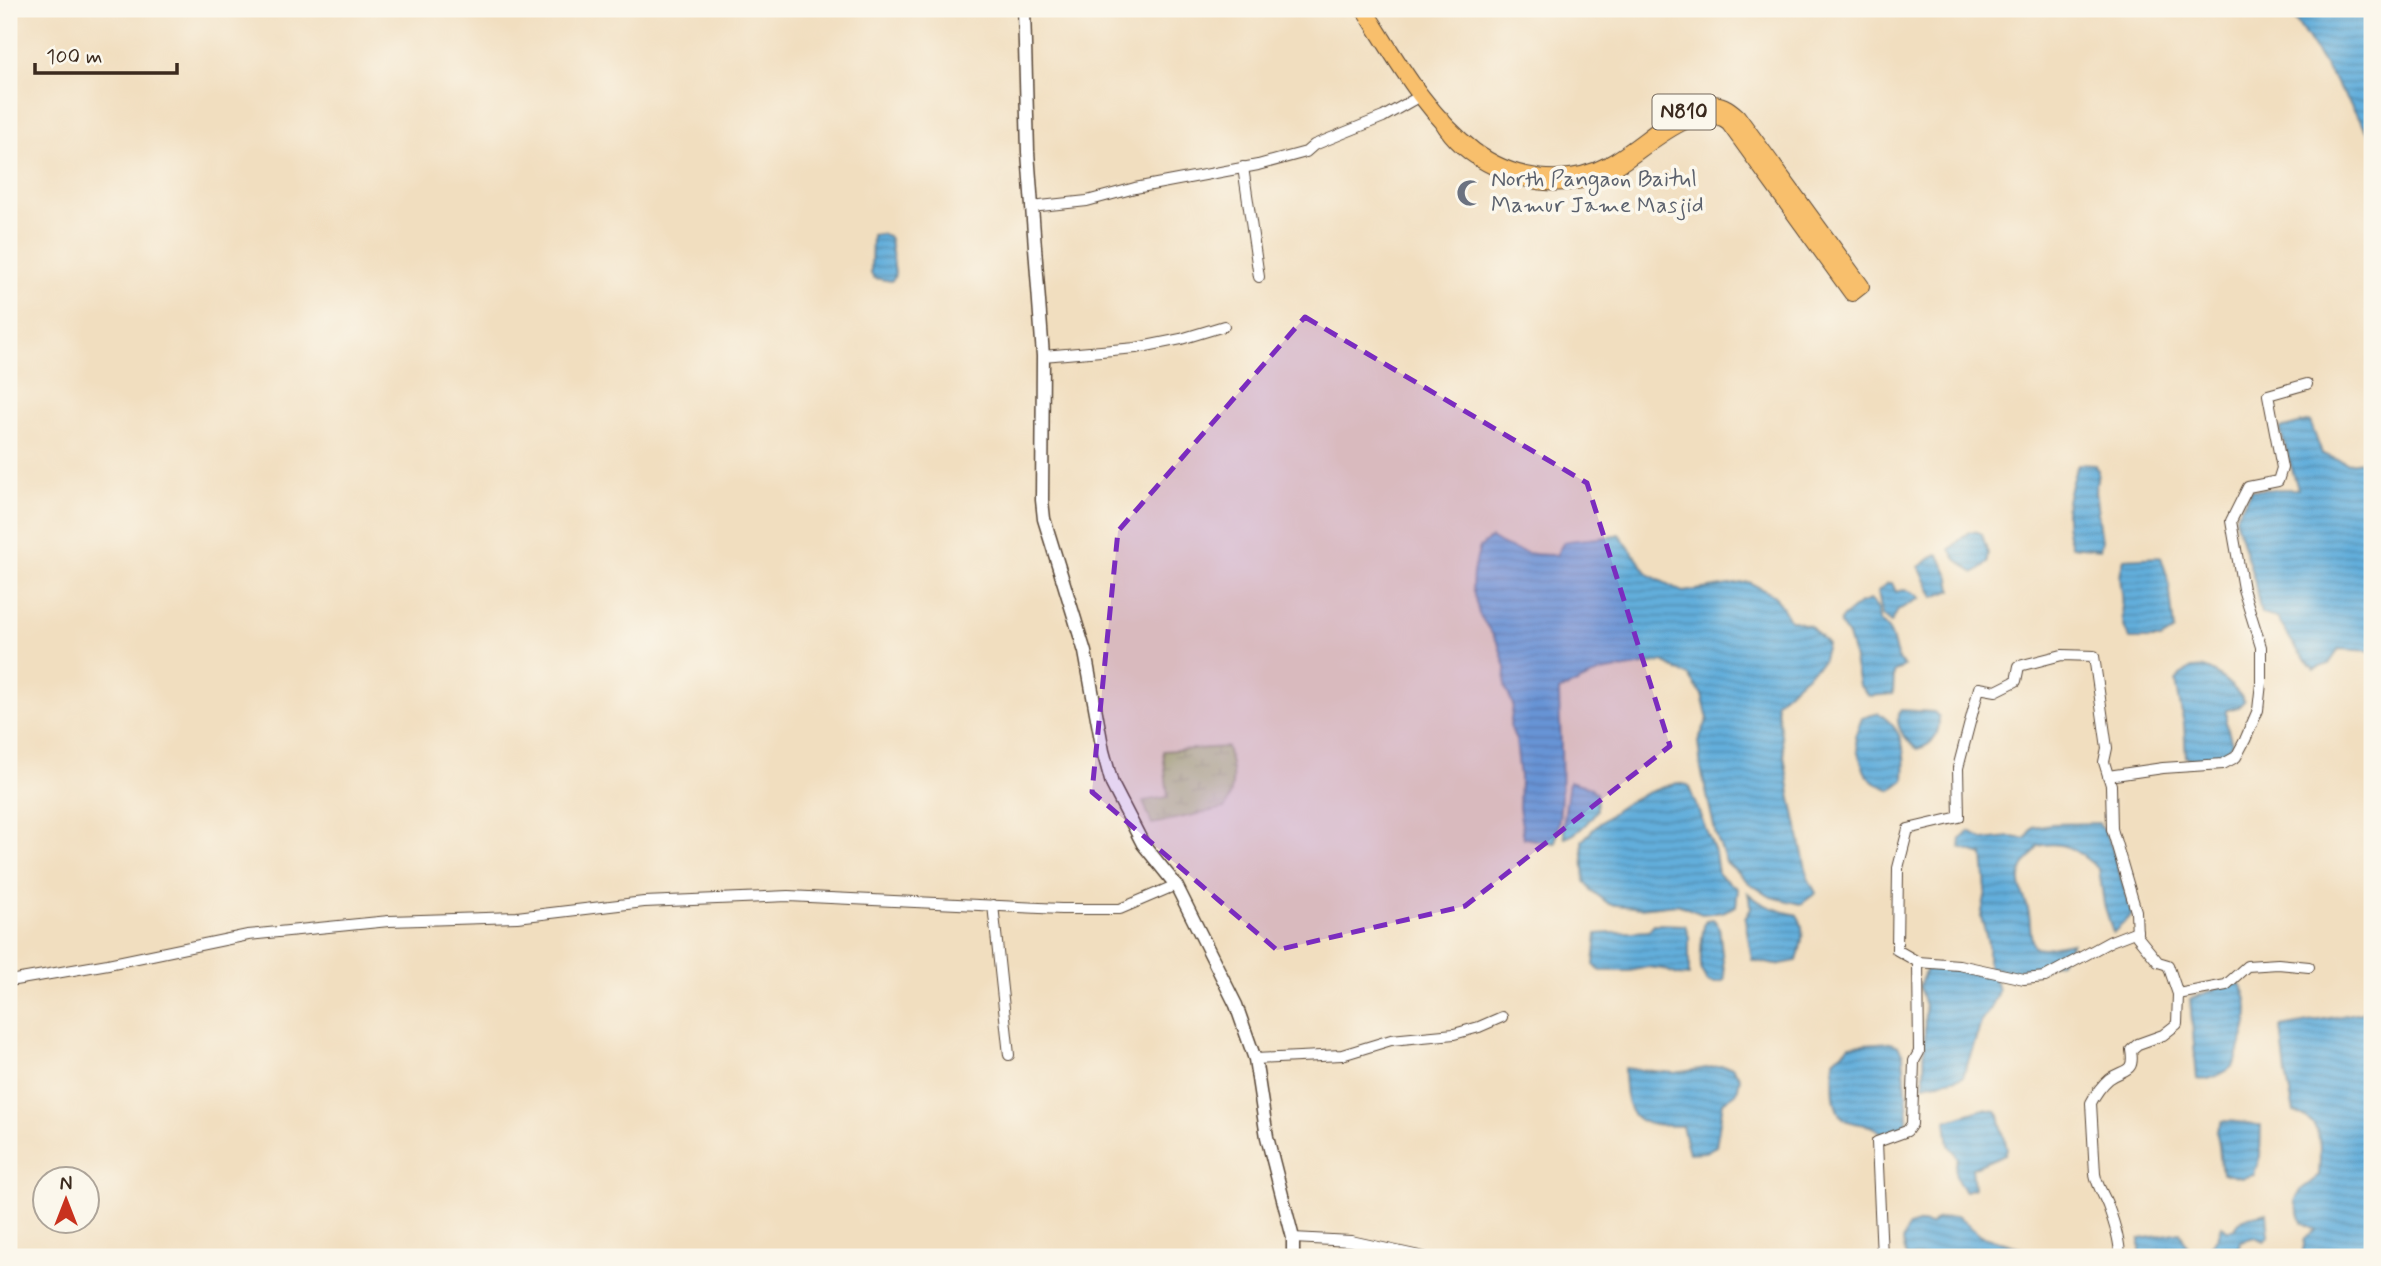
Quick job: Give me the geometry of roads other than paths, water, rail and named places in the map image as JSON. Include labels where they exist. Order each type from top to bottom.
[{"type":"highway","name":"N810","points":[[1364,9],[1420,96],[1456,141],[1488,164],[1523,178],[1543,182],[1572,179],[1602,174],[1682,122],[1697,115],[1715,115],[1729,123],[1852,293],[1861,286],[1737,116],[1726,107],[1714,104],[1688,109],[1607,165],[1572,179]]},
{"type":"street","points":[[1024,9],[1031,207],[1043,356],[1044,519],[1085,652],[1103,751],[1112,784],[1143,844],[1176,885],[1236,1005],[1255,1059],[1268,1137],[1293,1238],[1293,1257]]},
{"type":"street","points":[[1031,207],[1087,201],[1135,188],[1258,166],[1306,152],[1314,145],[1383,117],[1420,96]]},
{"type":"street","points":[[1243,167],[1259,277]]},
{"type":"street","points":[[1043,356],[1136,348],[1181,339],[1224,326]]},
{"type":"street","points":[[2108,776],[2163,768],[2223,764],[2236,757],[2245,740],[2258,710],[2261,647],[2243,589],[2231,521],[2248,487],[2278,481],[2282,468],[2268,395],[2307,384]]},
{"type":"street","points":[[2120,1257],[2108,1205],[2097,1185],[2091,1103],[2109,1079],[2129,1069],[2133,1061],[2131,1050],[2138,1044],[2163,1035],[2177,1024],[2178,994],[2168,965],[2158,962],[2137,936],[2137,931],[2136,911],[2112,829],[2111,785],[2104,762],[2107,748],[2094,656],[2062,655],[2019,666],[2016,681],[1996,691],[1979,688],[1958,768],[1959,817],[1908,829],[1898,869],[1896,950],[1918,962],[1959,965],[2024,978],[2045,977],[2110,941],[2137,931]]},
{"type":"street","points":[[9,981],[248,935],[389,921],[517,917],[644,902],[788,896],[1061,909],[1120,909],[1176,885]]},
{"type":"street","points":[[993,905],[1009,1055]]},
{"type":"street","points":[[1882,1257],[1877,1142],[1907,1131],[1912,1124],[1914,1061],[1919,1052],[1918,962]]},
{"type":"street","points":[[2178,994],[2225,985],[2247,966],[2278,964],[2309,967]]},
{"type":"street","points":[[1255,1059],[1342,1055],[1391,1040],[1454,1034],[1503,1017]]},
{"type":"street","points":[[1293,1238],[1351,1241],[1424,1257]]},
{"type":"water","points":[[2372,9],[2372,138],[2289,10]]},
{"type":"water","points":[[882,234],[890,239],[895,273],[891,281],[874,278],[871,273],[872,235]]},
{"type":"water","points":[[2310,421],[2322,454],[2347,463],[2372,460],[2372,651],[2339,649],[2329,664],[2314,669],[2298,651],[2277,618],[2261,614],[2254,579],[2235,518],[2251,490],[2298,489],[2280,429]]},
{"type":"water","points":[[2078,464],[2096,465],[2098,471],[2095,492],[2102,541],[2100,549],[2071,546],[2068,535],[2067,505]]},
{"type":"water","points":[[1969,532],[1982,534],[1988,563],[1974,573],[1956,559],[1950,549]]},
{"type":"water","points":[[1619,534],[1649,575],[1683,592],[1749,582],[1775,596],[1790,620],[1810,626],[1827,644],[1822,662],[1776,702],[1790,794],[1808,878],[1816,893],[1801,904],[1771,897],[1749,883],[1726,862],[1716,835],[1701,769],[1698,741],[1708,719],[1702,695],[1689,676],[1663,662],[1601,672],[1559,691],[1561,786],[1555,843],[1524,838],[1519,808],[1520,778],[1516,741],[1510,726],[1513,705],[1505,687],[1506,668],[1498,643],[1479,614],[1472,587],[1480,547],[1491,538],[1522,552],[1556,555],[1564,542]]},
{"type":"water","points":[[1936,554],[1950,578],[1952,590],[1934,597],[1919,567]]},
{"type":"water","points":[[2161,557],[2169,582],[2174,631],[2161,639],[2130,639],[2123,617],[2120,576],[2124,559]]},
{"type":"water","points":[[1892,583],[1896,592],[1909,591],[1920,598],[1898,610],[1891,623],[1882,616],[1878,591]]},
{"type":"water","points":[[1871,600],[1878,610],[1879,621],[1890,632],[1899,661],[1904,666],[1894,673],[1893,694],[1869,696],[1859,685],[1848,636],[1840,624],[1841,619],[1859,604]]},
{"type":"water","points":[[2192,668],[2204,668],[2215,673],[2244,701],[2238,707],[2226,710],[2226,723],[2232,743],[2225,753],[2207,762],[2194,763],[2186,757],[2184,724],[2176,682],[2180,675]]},
{"type":"water","points":[[1901,710],[1934,712],[1939,717],[1937,734],[1931,742],[1917,749],[1909,742],[1899,725],[1898,714]]},
{"type":"water","points":[[1878,713],[1893,726],[1904,750],[1904,780],[1891,790],[1873,782],[1865,772],[1855,736],[1862,718]]},
{"type":"water","points":[[1569,781],[1590,787],[1596,793],[1597,810],[1579,830],[1565,838],[1563,826]]},
{"type":"water","points":[[1678,783],[1688,785],[1715,852],[1718,874],[1738,889],[1736,906],[1722,912],[1702,914],[1677,904],[1640,908],[1609,904],[1591,890],[1585,881],[1582,841],[1625,804],[1649,792]]},
{"type":"water","points":[[2099,823],[2111,845],[2132,915],[2113,933],[2104,904],[2099,869],[2071,848],[2056,844],[2038,846],[2020,876],[2034,947],[2072,943],[2060,962],[2017,975],[1988,967],[1988,943],[1981,917],[1986,891],[1983,855],[1960,848],[1961,839],[1970,831],[1984,840],[2010,837],[2026,839],[2033,827]]},
{"type":"water","points":[[1748,893],[1765,905],[1797,915],[1802,931],[1797,961],[1775,965],[1752,960],[1745,919],[1751,908]]},
{"type":"water","points":[[1713,919],[1719,926],[1725,980],[1716,983],[1708,982],[1702,972],[1701,961],[1706,920]]},
{"type":"water","points":[[1654,924],[1685,925],[1689,937],[1689,976],[1648,967],[1630,971],[1600,971],[1594,965],[1597,934],[1648,931]]},
{"type":"water","points":[[1944,966],[1994,975],[1998,991],[1982,1020],[1963,1077],[1924,1085],[1925,1006],[1919,986],[1927,967]]},
{"type":"water","points":[[2237,981],[2246,995],[2248,1013],[2237,1060],[2218,1076],[2197,1079],[2190,999]]},
{"type":"water","points":[[2366,1001],[2372,1002],[2372,1257],[2302,1257],[2305,1238],[2316,1230],[2302,1222],[2295,1201],[2302,1189],[2319,1176],[2320,1146],[2312,1123],[2294,1112],[2286,1074],[2281,1027],[2363,1012]]},
{"type":"water","points":[[1891,1042],[1898,1046],[1903,1055],[1908,1115],[1905,1126],[1882,1133],[1870,1126],[1851,1122],[1839,1112],[1833,1086],[1834,1060],[1850,1045]]},
{"type":"water","points":[[1720,1066],[1732,1067],[1740,1077],[1737,1092],[1723,1102],[1716,1146],[1705,1152],[1689,1153],[1682,1126],[1665,1126],[1642,1121],[1630,1109],[1626,1099],[1624,1068],[1674,1073]]},
{"type":"water","points":[[1983,1109],[1996,1111],[1999,1116],[2007,1149],[2005,1154],[1972,1168],[1974,1188],[1965,1191],[1956,1176],[1958,1158],[1949,1145],[1946,1121]]},
{"type":"water","points":[[2222,1121],[2261,1126],[2260,1156],[2254,1175],[2241,1178],[2222,1173],[2216,1132]]},
{"type":"water","points":[[2267,1213],[2269,1236],[2264,1241],[2255,1237],[2240,1241],[2237,1257],[2206,1257],[2206,1250],[2218,1237],[2222,1225],[2228,1231],[2235,1229],[2240,1221],[2248,1217]]},
{"type":"water","points":[[1957,1216],[1981,1236],[2018,1247],[2039,1257],[1906,1257],[1903,1241],[1908,1227],[1921,1223],[1930,1225],[1937,1219]]},
{"type":"water","points":[[2180,1232],[2193,1257],[2140,1257],[2140,1239]]},
{"type":"place","name":"North Pangaon Baitul Mamur Jame Masjid","points":[[1470,193]]}]
